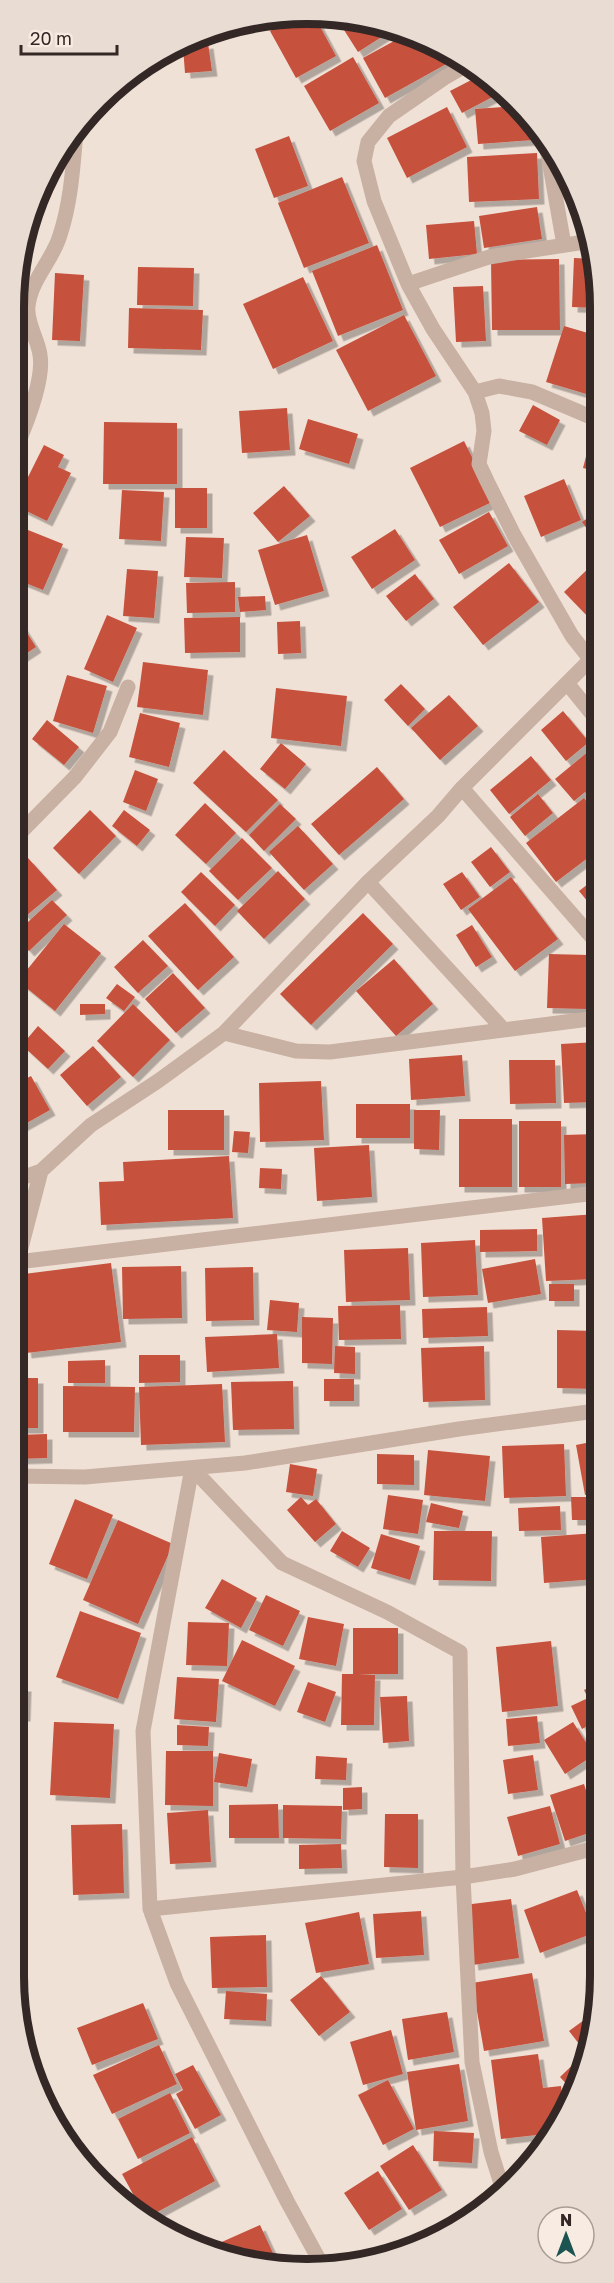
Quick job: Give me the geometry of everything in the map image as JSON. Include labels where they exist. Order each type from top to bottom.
[{"type":"street","points":[[459,69],[389,116],[368,142],[364,161],[374,201],[408,284],[433,328],[475,392],[482,413],[484,430],[479,464],[514,535],[572,636],[590,653]]},
{"type":"street","points":[[24,426],[38,387],[41,356],[33,334],[28,307],[42,268],[60,238],[67,207],[74,147]]},
{"type":"street","points":[[549,162],[564,245]]},
{"type":"street","points":[[408,284],[489,257],[582,243]]},
{"type":"street","points":[[475,392],[499,386],[532,392],[590,417]]},
{"type":"street","points":[[24,1177],[41,1171],[91,1125],[158,1082],[224,1033],[368,882],[438,816],[462,788],[590,661]]},
{"type":"street","points":[[567,683],[590,711]]},
{"type":"street","points":[[24,829],[75,777],[110,732],[128,687]]},
{"type":"street","points":[[462,788],[590,935]]},
{"type":"street","points":[[368,882],[504,1030]]},
{"type":"street","points":[[224,1033],[296,1050],[330,1052],[590,1019]]},
{"type":"street","points":[[24,1234],[41,1171]]},
{"type":"street","points":[[24,1263],[590,1193]]},
{"type":"street","points":[[24,1476],[85,1477],[245,1463],[459,1429],[590,1412]]},
{"type":"street","points":[[192,1468],[282,1563],[387,1612],[460,1652],[463,1877],[472,2062],[491,2152],[501,2182]]},
{"type":"street","points":[[192,1468],[142,1731],[150,1909],[177,1983],[318,2258]]},
{"type":"street","points":[[150,1909],[463,1877],[515,1869],[590,1849]]},
{"type":"building","points":[[280,25],[319,25],[336,56],[296,78],[270,31]]},
{"type":"building","points":[[341,26],[384,35],[358,52]]},
{"type":"building","points":[[398,39],[449,63],[385,98],[363,58]]},
{"type":"building","points":[[208,43],[212,71],[185,73],[183,52]]},
{"type":"building","points":[[353,57],[379,103],[330,131],[304,86]]},
{"type":"building","points":[[474,79],[495,95],[462,113],[450,91]]},
{"type":"building","points":[[447,107],[467,147],[407,178],[387,138]]},
{"type":"building","points":[[507,107],[520,120],[534,140],[478,144],[475,109]]},
{"type":"building","points":[[289,136],[308,186],[274,198],[255,149]]},
{"type":"building","points":[[537,153],[539,199],[469,202],[467,157]]},
{"type":"building","points":[[342,177],[369,243],[304,268],[278,203]]},
{"type":"building","points":[[537,207],[542,239],[484,248],[479,216]]},
{"type":"building","points":[[474,221],[477,254],[429,259],[426,225]]},
{"type":"building","points":[[377,245],[403,310],[338,336],[312,271]]},
{"type":"building","points":[[574,258],[586,259],[590,308],[572,307]]},
{"type":"building","points":[[559,259],[560,330],[492,330],[491,260]]},
{"type":"building","points":[[138,267],[194,268],[193,306],[137,305]]},
{"type":"building","points":[[55,273],[84,275],[80,341],[52,340]]},
{"type":"building","points":[[303,277],[333,341],[273,369],[243,304]]},
{"type":"building","points":[[483,286],[486,341],[456,342],[453,287]]},
{"type":"building","points":[[129,308],[203,310],[201,350],[128,348]]},
{"type":"building","points":[[404,315],[436,376],[368,411],[336,350]]},
{"type":"building","points":[[564,326],[590,334],[590,395],[546,382]]},
{"type":"building","points":[[533,405],[560,420],[547,445],[519,431]]},
{"type":"building","points":[[287,408],[290,450],[242,453],[239,411]]},
{"type":"building","points":[[308,419],[358,434],[349,464],[299,449]]},
{"type":"building","points":[[104,422],[177,423],[177,484],[103,484]]},
{"type":"building","points":[[464,441],[494,501],[440,527],[410,468]]},
{"type":"building","points":[[590,441],[590,470],[583,468]]},
{"type":"building","points":[[44,445],[64,455],[58,467],[71,473],[47,521],[24,510],[24,485]]},
{"type":"building","points":[[564,479],[581,520],[541,537],[524,496]]},
{"type":"building","points":[[284,486],[310,516],[278,542],[253,513]]},
{"type":"building","points":[[175,488],[207,488],[207,528],[175,528]]},
{"type":"building","points":[[122,490],[164,492],[161,541],[119,539]]},
{"type":"building","points":[[489,512],[508,546],[459,574],[439,540]]},
{"type":"building","points":[[590,516],[590,533],[582,522]]},
{"type":"building","points":[[24,528],[63,544],[43,590],[24,582]]},
{"type":"building","points":[[395,529],[415,560],[372,589],[351,557]]},
{"type":"building","points":[[307,535],[324,591],[275,605],[258,550]]},
{"type":"building","points":[[186,537],[224,538],[222,578],[184,577]]},
{"type":"building","points":[[509,563],[539,602],[483,645],[453,607]]},
{"type":"building","points":[[590,567],[590,619],[564,592]]},
{"type":"building","points":[[127,569],[158,571],[154,618],[123,616]]},
{"type":"building","points":[[415,574],[434,599],[406,621],[386,596]]},
{"type":"building","points":[[235,582],[235,612],[187,613],[186,583]]},
{"type":"building","points":[[265,596],[266,610],[240,612],[238,597]]},
{"type":"building","points":[[107,615],[137,628],[113,682],[84,669]]},
{"type":"building","points":[[240,617],[240,652],[185,653],[184,618]]},
{"type":"building","points":[[300,621],[301,653],[278,654],[277,622]]},
{"type":"building","points":[[24,628],[36,647],[24,655]]},
{"type":"building","points":[[143,662],[208,670],[203,715],[137,707]]},
{"type":"building","points":[[67,675],[107,686],[93,733],[53,721]]},
{"type":"building","points":[[401,684],[425,709],[408,726],[384,700]]},
{"type":"building","points":[[276,688],[347,696],[341,746],[271,738]]},
{"type":"building","points":[[449,695],[478,726],[440,760],[411,728]]},
{"type":"building","points":[[563,711],[589,742],[566,761],[541,730]]},
{"type":"building","points":[[140,713],[180,723],[169,767],[129,757]]},
{"type":"building","points":[[47,720],[79,747],[64,765],[32,739]]},
{"type":"building","points":[[281,743],[306,764],[285,789],[260,769]]},
{"type":"building","points":[[224,750],[278,800],[246,832],[193,783]]},
{"type":"building","points":[[590,750],[590,798],[585,792],[574,801],[555,779]]},
{"type":"building","points":[[531,756],[551,780],[509,814],[490,790]]},
{"type":"building","points":[[377,767],[404,799],[339,855],[311,824]]},
{"type":"building","points":[[135,770],[158,779],[146,811],[123,802]]},
{"type":"building","points":[[538,794],[553,813],[525,836],[510,817]]},
{"type":"building","points":[[584,798],[590,806],[590,856],[556,882],[526,843]]},
{"type":"building","points":[[205,803],[236,833],[206,864],[175,835]]},
{"type":"building","points":[[280,804],[296,819],[264,851],[249,835]]},
{"type":"building","points":[[90,810],[116,836],[79,874],[53,848]]},
{"type":"building","points":[[124,810],[150,830],[137,846],[112,826]]},
{"type":"building","points":[[298,826],[333,864],[304,890],[269,852]]},
{"type":"building","points":[[242,838],[272,868],[238,900],[209,871]]},
{"type":"building","points":[[491,847],[510,872],[490,887],[471,862]]},
{"type":"building","points":[[28,858],[57,890],[26,916],[24,914],[24,861]]},
{"type":"building","points":[[278,871],[305,899],[264,939],[237,911]]},
{"type":"building","points":[[201,872],[235,905],[215,926],[181,892]]},
{"type":"building","points":[[462,872],[480,897],[461,910],[443,884]]},
{"type":"building","points":[[511,877],[558,939],[515,971],[468,909]]},
{"type":"building","points":[[590,882],[590,904],[579,891]]},
{"type":"building","points":[[52,900],[67,915],[29,951],[24,946],[24,926]]},
{"type":"building","points":[[185,903],[234,957],[198,990],[148,936]]},
{"type":"building","points":[[363,913],[393,944],[311,1025],[280,994]]},
{"type":"building","points":[[64,924],[101,953],[55,1011],[24,986],[24,974]]},
{"type":"building","points":[[472,925],[492,957],[476,967],[456,935]]},
{"type":"building","points":[[143,940],[168,966],[138,993],[114,967]]},
{"type":"building","points":[[549,954],[589,955],[588,1009],[547,1008]]},
{"type":"building","points":[[394,959],[433,1004],[396,1036],[356,991]]},
{"type":"building","points":[[173,973],[205,1008],[176,1033],[145,999]]},
{"type":"building","points":[[117,984],[135,997],[124,1011],[106,998]]},
{"type":"building","points":[[80,1004],[105,1004],[105,1014],[80,1015]]},
{"type":"building","points":[[133,1004],[170,1040],[133,1077],[97,1041]]},
{"type":"building","points":[[38,1026],[65,1051],[48,1069],[24,1047],[24,1043]]},
{"type":"building","points":[[590,1042],[590,1102],[564,1103],[561,1044]]},
{"type":"building","points":[[93,1046],[121,1077],[87,1106],[60,1075]]},
{"type":"building","points":[[462,1055],[465,1096],[411,1100],[409,1059]]},
{"type":"building","points":[[509,1060],[555,1060],[556,1103],[510,1104]]},
{"type":"building","points":[[31,1076],[50,1110],[24,1125],[24,1080]]},
{"type":"building","points":[[321,1081],[324,1140],[260,1142],[259,1083]]},
{"type":"building","points":[[356,1104],[410,1104],[410,1138],[356,1138]]},
{"type":"building","points":[[168,1110],[224,1110],[224,1150],[168,1150]]},
{"type":"building","points":[[414,1110],[440,1110],[439,1150],[414,1149]]},
{"type":"building","points":[[459,1119],[512,1119],[512,1187],[459,1187]]},
{"type":"building","points":[[519,1121],[561,1121],[561,1187],[519,1187]]},
{"type":"building","points":[[234,1131],[250,1132],[248,1153],[232,1152]]},
{"type":"building","points":[[590,1134],[590,1183],[565,1184],[564,1135]]},
{"type":"building","points":[[369,1145],[372,1197],[317,1201],[314,1148]]},
{"type":"building","points":[[229,1156],[233,1218],[101,1225],[99,1182],[124,1181],[123,1162]]},
{"type":"building","points":[[260,1168],[282,1169],[281,1189],[259,1188]]},
{"type":"building","points":[[590,1214],[590,1279],[546,1281],[542,1218]]},
{"type":"building","points":[[537,1229],[537,1251],[480,1252],[480,1230]]},
{"type":"building","points":[[475,1240],[478,1295],[423,1297],[421,1243]]},
{"type":"building","points":[[408,1248],[410,1300],[346,1302],[344,1250]]},
{"type":"building","points":[[535,1259],[541,1294],[488,1303],[482,1269]]},
{"type":"building","points":[[111,1263],[121,1342],[26,1353],[24,1274]]},
{"type":"building","points":[[181,1266],[182,1318],[123,1319],[122,1267]]},
{"type":"building","points":[[253,1267],[254,1320],[206,1321],[205,1268]]},
{"type":"building","points":[[549,1284],[574,1284],[574,1301],[549,1301]]},
{"type":"building","points":[[270,1300],[299,1303],[297,1332],[267,1330]]},
{"type":"building","points":[[400,1305],[401,1339],[339,1340],[338,1306]]},
{"type":"building","points":[[487,1307],[488,1336],[423,1338],[422,1309]]},
{"type":"building","points":[[302,1317],[333,1318],[332,1364],[302,1363]]},
{"type":"building","points":[[557,1330],[590,1331],[590,1389],[557,1388]]},
{"type":"building","points":[[277,1334],[279,1368],[207,1372],[205,1337]]},
{"type":"building","points":[[335,1346],[355,1347],[355,1374],[334,1373]]},
{"type":"building","points":[[484,1346],[485,1400],[423,1402],[421,1348]]},
{"type":"building","points":[[139,1355],[180,1355],[180,1382],[139,1383]]},
{"type":"building","points":[[105,1360],[105,1383],[68,1383],[68,1361]]},
{"type":"building","points":[[24,1378],[38,1378],[38,1428],[24,1428]]},
{"type":"building","points":[[324,1379],[354,1379],[354,1401],[324,1401]]},
{"type":"building","points":[[293,1381],[294,1429],[233,1430],[231,1382]]},
{"type":"building","points":[[222,1384],[225,1442],[141,1445],[139,1387]]},
{"type":"building","points":[[63,1386],[135,1387],[134,1432],[63,1432]]},
{"type":"building","points":[[47,1434],[47,1458],[24,1459],[24,1435]]},
{"type":"building","points":[[590,1442],[590,1494],[585,1495],[576,1445]]},
{"type":"building","points":[[564,1444],[566,1496],[504,1498],[502,1446]]},
{"type":"building","points":[[428,1450],[490,1456],[485,1501],[424,1495]]},
{"type":"building","points":[[377,1454],[414,1455],[414,1485],[377,1484]]},
{"type":"building","points":[[290,1464],[317,1469],[313,1496],[286,1492]]},
{"type":"building","points":[[388,1495],[423,1500],[418,1534],[383,1529]]},
{"type":"building","points":[[301,1497],[308,1505],[316,1499],[336,1524],[315,1542],[287,1510]]},
{"type":"building","points":[[571,1497],[590,1497],[590,1520],[572,1520]]},
{"type":"building","points":[[75,1499],[113,1515],[87,1579],[49,1564]]},
{"type":"building","points":[[431,1503],[463,1511],[459,1528],[426,1522]]},
{"type":"building","points":[[560,1506],[561,1530],[519,1531],[518,1508]]},
{"type":"building","points":[[118,1520],[173,1544],[138,1624],[83,1600]]},
{"type":"building","points":[[342,1531],[370,1548],[358,1567],[330,1551]]},
{"type":"building","points":[[434,1531],[492,1531],[491,1581],[433,1580]]},
{"type":"building","points":[[590,1533],[590,1579],[544,1583],[541,1537]]},
{"type":"building","points":[[381,1534],[420,1546],[410,1580],[371,1568]]},
{"type":"building","points":[[222,1579],[257,1598],[241,1628],[205,1608]]},
{"type":"building","points":[[266,1595],[300,1611],[283,1646],[249,1630]]},
{"type":"building","points":[[80,1611],[141,1633],[118,1699],[56,1677]]},
{"type":"building","points":[[308,1617],[344,1624],[336,1666],[299,1659]]},
{"type":"building","points":[[188,1622],[229,1623],[227,1666],[186,1665]]},
{"type":"building","points":[[353,1628],[398,1628],[398,1674],[358,1674],[375,1675],[374,1725],[341,1725],[342,1674],[353,1674]]},
{"type":"building","points":[[242,1640],[295,1666],[275,1706],[222,1681]]},
{"type":"building","points":[[551,1641],[558,1706],[502,1712],[496,1647]]},
{"type":"building","points":[[177,1677],[219,1679],[216,1722],[174,1719]]},
{"type":"building","points":[[308,1682],[336,1692],[325,1722],[297,1712]]},
{"type":"building","points":[[24,1686],[26,1686],[25,1716]]},
{"type":"building","points":[[590,1687],[590,1725],[582,1729],[571,1706],[588,1698],[584,1690]]},
{"type":"building","points":[[407,1696],[409,1741],[383,1743],[380,1697]]},
{"type":"building","points":[[537,1716],[540,1743],[508,1746],[506,1719]]},
{"type":"building","points":[[54,1722],[114,1724],[110,1798],[50,1795]]},
{"type":"building","points":[[573,1722],[590,1749],[590,1758],[565,1774],[544,1740]]},
{"type":"building","points":[[177,1725],[209,1727],[208,1746],[177,1745]]},
{"type":"building","points":[[166,1751],[213,1751],[213,1806],[165,1805]]},
{"type":"building","points":[[219,1753],[252,1759],[247,1787],[214,1782]]},
{"type":"building","points":[[533,1755],[538,1790],[508,1794],[503,1760]]},
{"type":"building","points":[[316,1756],[347,1758],[346,1780],[315,1779]]},
{"type":"building","points":[[584,1784],[590,1803],[590,1833],[565,1841],[550,1795]]},
{"type":"building","points":[[362,1787],[362,1809],[343,1810],[343,1788]]},
{"type":"building","points":[[278,1804],[279,1838],[229,1838],[229,1805]]},
{"type":"building","points":[[283,1805],[342,1806],[341,1839],[283,1838]]},
{"type":"building","points":[[550,1806],[560,1844],[518,1856],[507,1817]]},
{"type":"building","points":[[208,1810],[211,1862],[170,1864],[167,1813]]},
{"type":"building","points":[[385,1814],[418,1814],[418,1868],[384,1867]]},
{"type":"building","points":[[122,1824],[124,1893],[73,1895],[71,1825]]},
{"type":"building","points":[[341,1844],[342,1868],[299,1869],[299,1845]]},
{"type":"building","points":[[577,1890],[590,1923],[590,1934],[540,1953],[524,1910]]},
{"type":"building","points":[[511,1899],[519,1958],[473,1965],[464,1905]]},
{"type":"building","points":[[421,1911],[424,1955],[376,1958],[373,1914]]},
{"type":"building","points":[[359,1912],[369,1964],[316,1973],[305,1923]]},
{"type":"building","points":[[266,1935],[267,1987],[212,1988],[210,1937]]},
{"type":"building","points":[[532,1973],[544,2041],[484,2051],[472,1983]]},
{"type":"building","points":[[321,1976],[350,2012],[319,2036],[290,2000]]},
{"type":"building","points":[[226,1991],[267,1994],[266,2021],[224,2019]]},
{"type":"building","points":[[143,2003],[158,2039],[92,2065],[77,2028]]},
{"type":"building","points":[[447,2012],[454,2052],[408,2060],[402,2019]]},
{"type":"building","points":[[587,2018],[581,2046],[569,2031]]},
{"type":"building","points":[[391,2030],[403,2074],[363,2085],[350,2042]]},
{"type":"building","points":[[159,2045],[177,2084],[112,2114],[93,2075]]},
{"type":"building","points":[[538,2054],[543,2088],[561,2086],[561,2101],[541,2134],[501,2139],[491,2060]]},
{"type":"building","points":[[577,2061],[568,2085],[560,2077]]},
{"type":"building","points":[[459,2064],[468,2121],[416,2130],[407,2072]]},
{"type":"building","points":[[193,2065],[221,2115],[195,2129],[176,2094],[183,2090],[175,2074]]},
{"type":"building","points":[[388,2080],[414,2129],[383,2145],[358,2095]]},
{"type":"building","points":[[170,2093],[190,2133],[138,2159],[118,2119]]},
{"type":"building","points":[[434,2131],[474,2133],[472,2163],[433,2161]]},
{"type":"building","points":[[192,2137],[215,2181],[154,2214],[138,2203],[122,2174]]},
{"type":"building","points":[[413,2145],[442,2190],[409,2210],[380,2166]]},
{"type":"building","points":[[378,2171],[402,2209],[369,2230],[344,2193]]},
{"type":"building","points":[[260,2225],[275,2257],[252,2254],[217,2244]]}]
